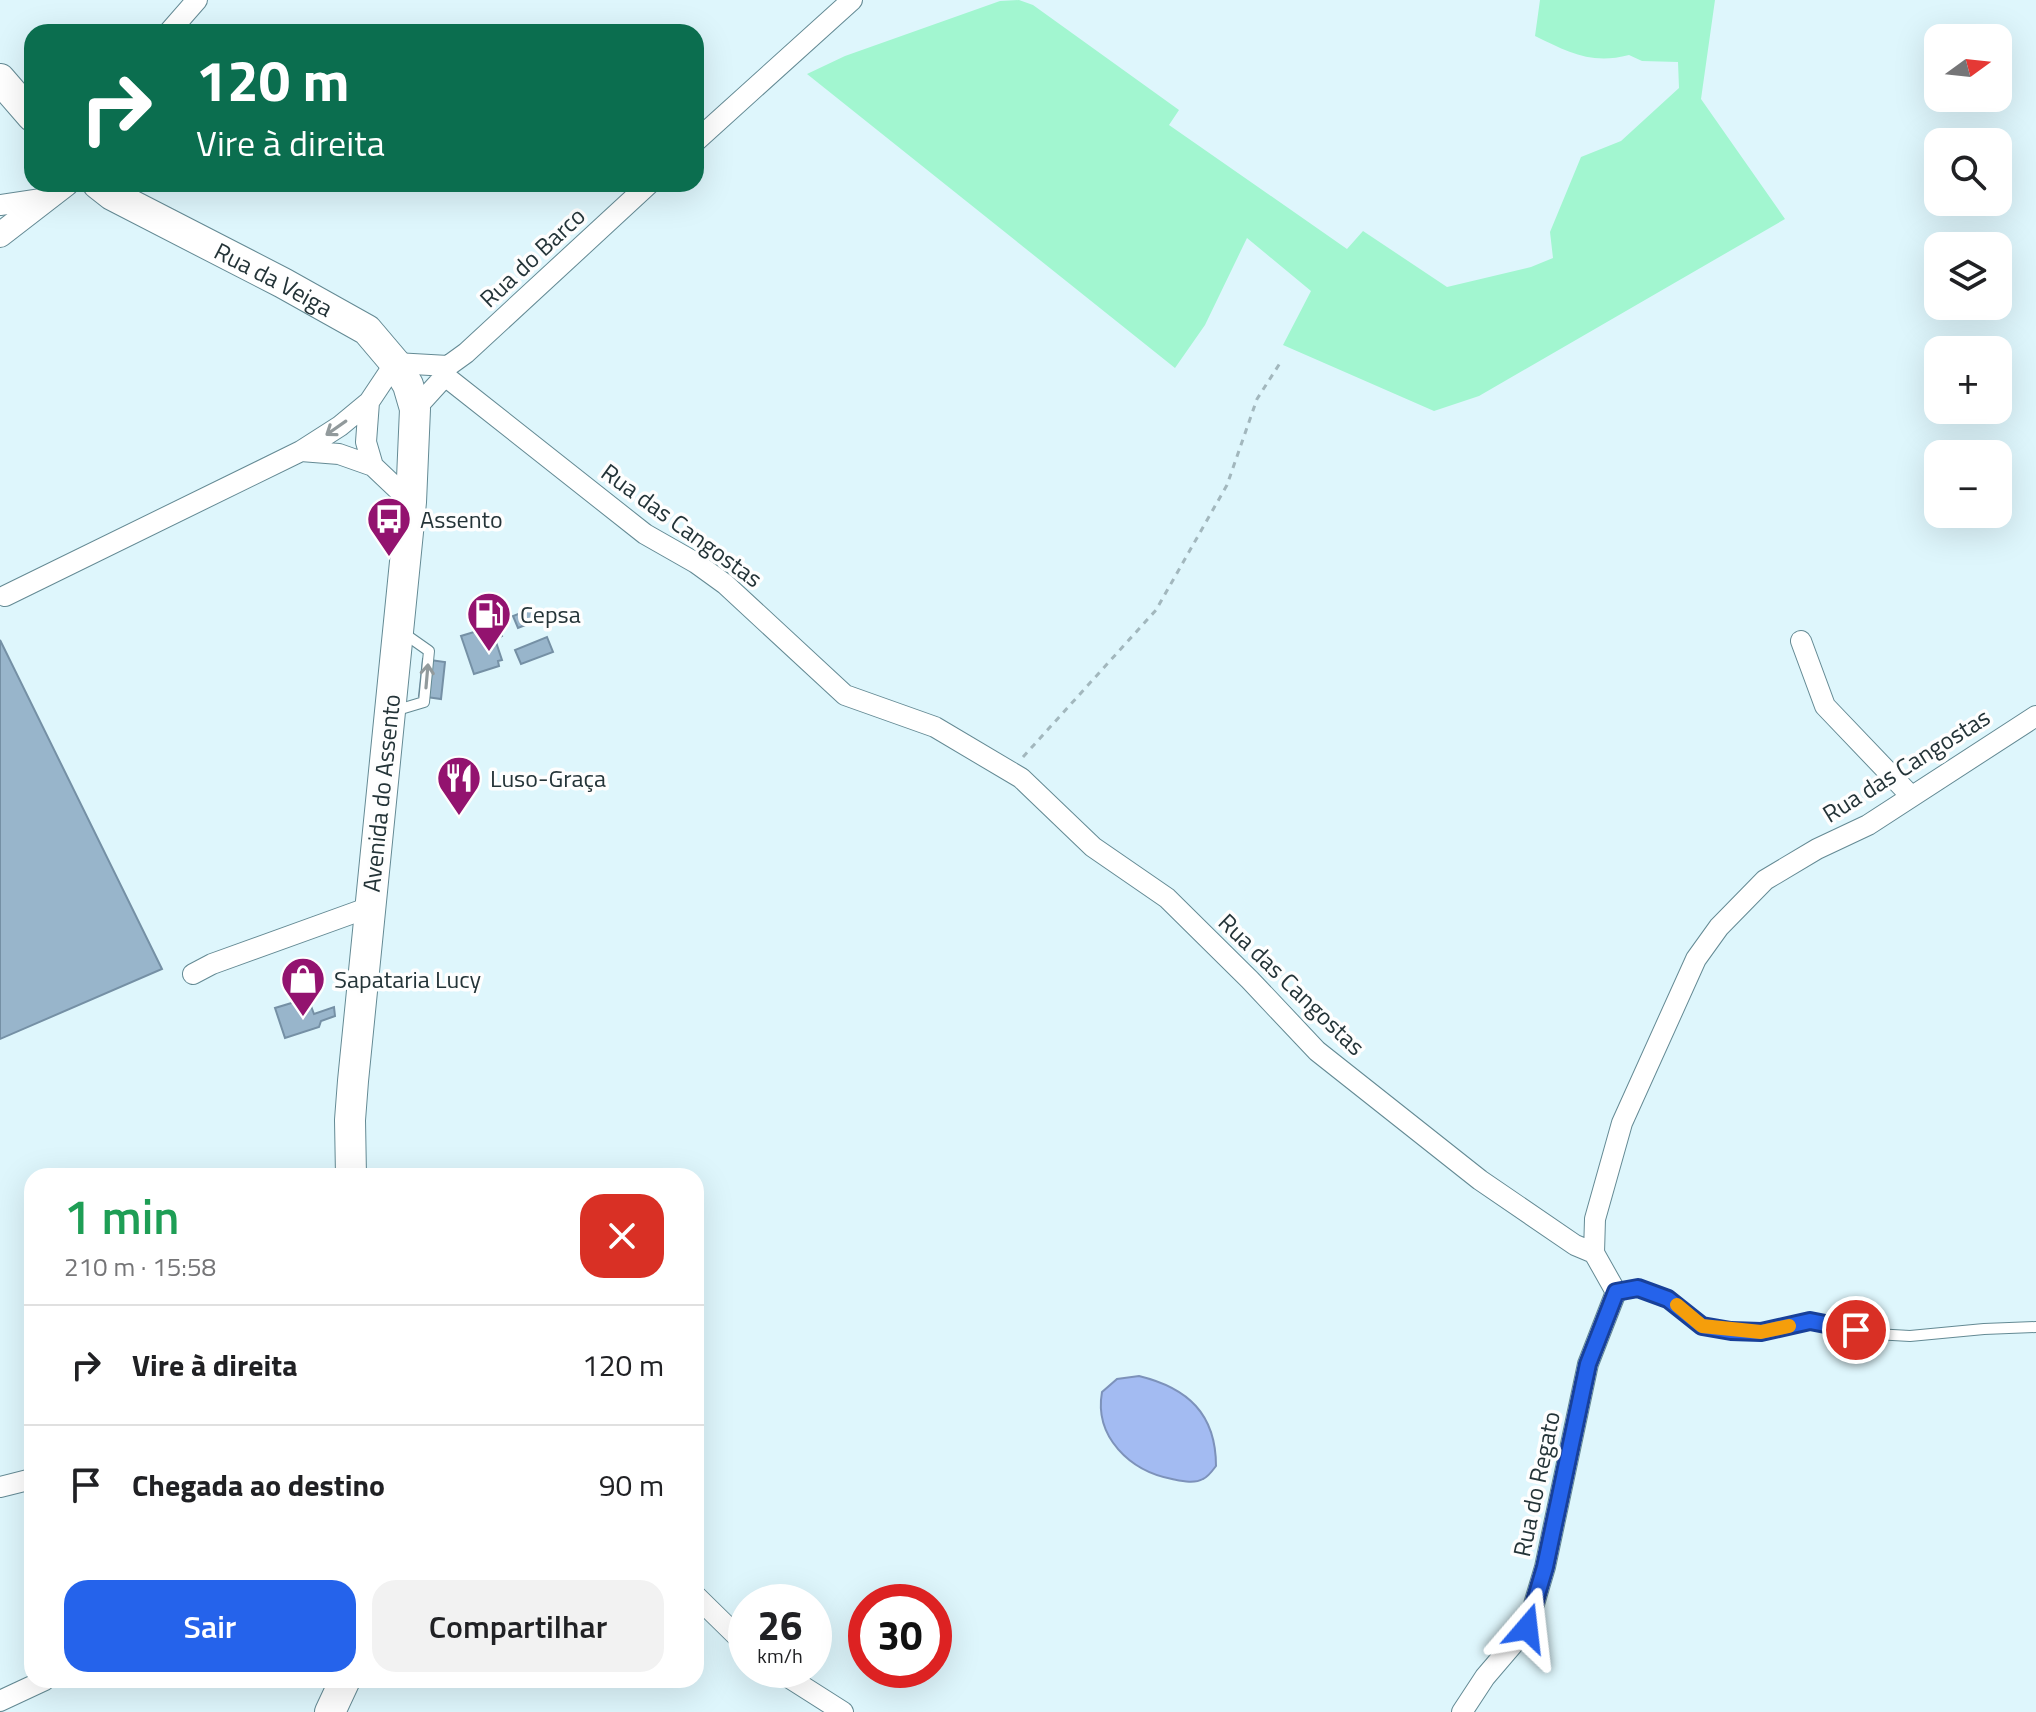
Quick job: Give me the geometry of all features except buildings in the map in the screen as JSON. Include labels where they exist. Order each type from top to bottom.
[{"type":"main road","points":[[0,79],[24,107]]},
{"type":"main road","name":"Rua da Veiga","points":[[115,192],[367,330],[395,363],[408,385],[415,409]]},
{"type":"main road","name":"Avenida do Assento","points":[[351,1168],[350,1120],[411,502],[415,409]]},
{"type":"main road","points":[[330,1712],[341,1688]]},
{"type":"street","points":[[176,24],[197,0]]},
{"type":"street","points":[[704,134],[852,0]]},
{"type":"street","points":[[0,205],[53,192]]},
{"type":"street","points":[[0,235],[56,192]]},
{"type":"street","name":"Rua do Barco","points":[[415,409],[446,371],[640,192]]},
{"type":"street","points":[[5,596],[301,451],[340,426],[369,402],[395,363],[446,371]]},
{"type":"street","name":"Rua das Cangostas","points":[[446,371],[645,534],[725,584],[845,695],[935,727],[1021,778],[1093,847],[1167,898],[1317,1051],[1480,1180],[1575,1245],[1594,1253],[1595,1219],[1622,1123],[1696,959],[1719,927],[1765,880],[1817,849],[1868,825],[2036,716]]},
{"type":"street","points":[[369,402],[366,442],[373,466]]},
{"type":"street","points":[[301,451],[339,454],[373,466],[411,502]]},
{"type":"street","points":[[1801,641],[1825,706],[1911,796]]},
{"type":"street","points":[[193,974],[212,964],[370,907]]},
{"type":"street","points":[[1594,1253],[1616,1292]]},
{"type":"street","name":"Rua do Regato","points":[[1462,1712],[1485,1677],[1527,1628],[1545,1567],[1588,1364],[1616,1292]]},
{"type":"street","points":[[0,1487],[24,1481]]},
{"type":"street","points":[[704,1604],[728,1627]]},
{"type":"street","points":[[0,1701],[28,1688]]},
{"type":"street","points":[[805,1688],[843,1712]]},
{"type":"lane","points":[[1616,1292],[1638,1288],[1668,1299],[1702,1326],[1731,1331],[1761,1332],[1810,1321],[1875,1334],[1910,1336],[2036,1327]]},
{"type":"path","points":[[1010,771],[1156,610],[1227,485],[1257,399],[1282,360]]},
{"type":"green space","points":[[1019,0],[1033,5],[1179,110],[1169,125],[1347,249],[1363,231],[1447,287],[1531,267],[1553,258],[1550,232],[1581,157],[1621,141],[1679,88],[1678,62],[1642,61],[1629,55],[1591,58],[1569,52],[1535,36],[1540,0],[1715,0],[1701,99],[1785,219],[1479,396],[1434,411],[1283,345],[1311,291],[1247,238],[1205,325],[1175,368],[807,74],[845,56],[1000,1]]},
{"type":"water","points":[[1139,1376],[1185,1396],[1205,1418],[1215,1448],[1216,1466],[1205,1478],[1188,1482],[1157,1475],[1129,1460],[1110,1437],[1101,1408],[1102,1392],[1117,1379]]},
{"type":"slow traffic","points":[[1677,1305],[1702,1326],[1761,1332],[1789,1326]]},
{"type":"place","name":"Assento","points":[[389,558]]},
{"type":"place","name":"Cepsa","points":[[489,653]]},
{"type":"place","name":"Luso-Graça","points":[[459,817]]},
{"type":"place","name":"Sapataria Lucy","points":[[303,1018]]},
{"type":"route","points":[[1527,1628],[1545,1567],[1588,1364],[1616,1292],[1638,1288],[1668,1299],[1702,1326],[1731,1331],[1761,1332],[1810,1321],[1856,1330]]}]
